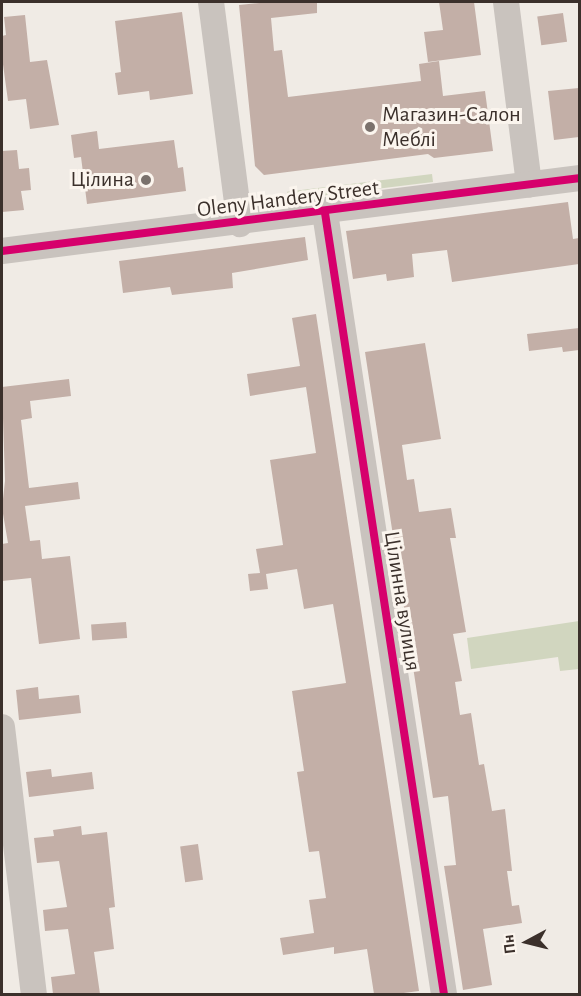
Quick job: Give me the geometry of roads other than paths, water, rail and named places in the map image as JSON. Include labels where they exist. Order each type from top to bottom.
[{"type":"street","points":[[211,2],[240,224]]},
{"type":"street","points":[[506,2],[529,185]]},
{"type":"street","name":"Oleny Handery Street","points":[[2,251],[240,224],[579,178]]},
{"type":"street","name":"Цілинна вулиця","points":[[325,213],[444,994]]},
{"type":"street","points":[[2,727],[34,994]]},
{"type":"place","name":"Магазин-Салон Меблі","points":[[370,127]]},
{"type":"place","name":"Цілина","points":[[146,180]]}]
